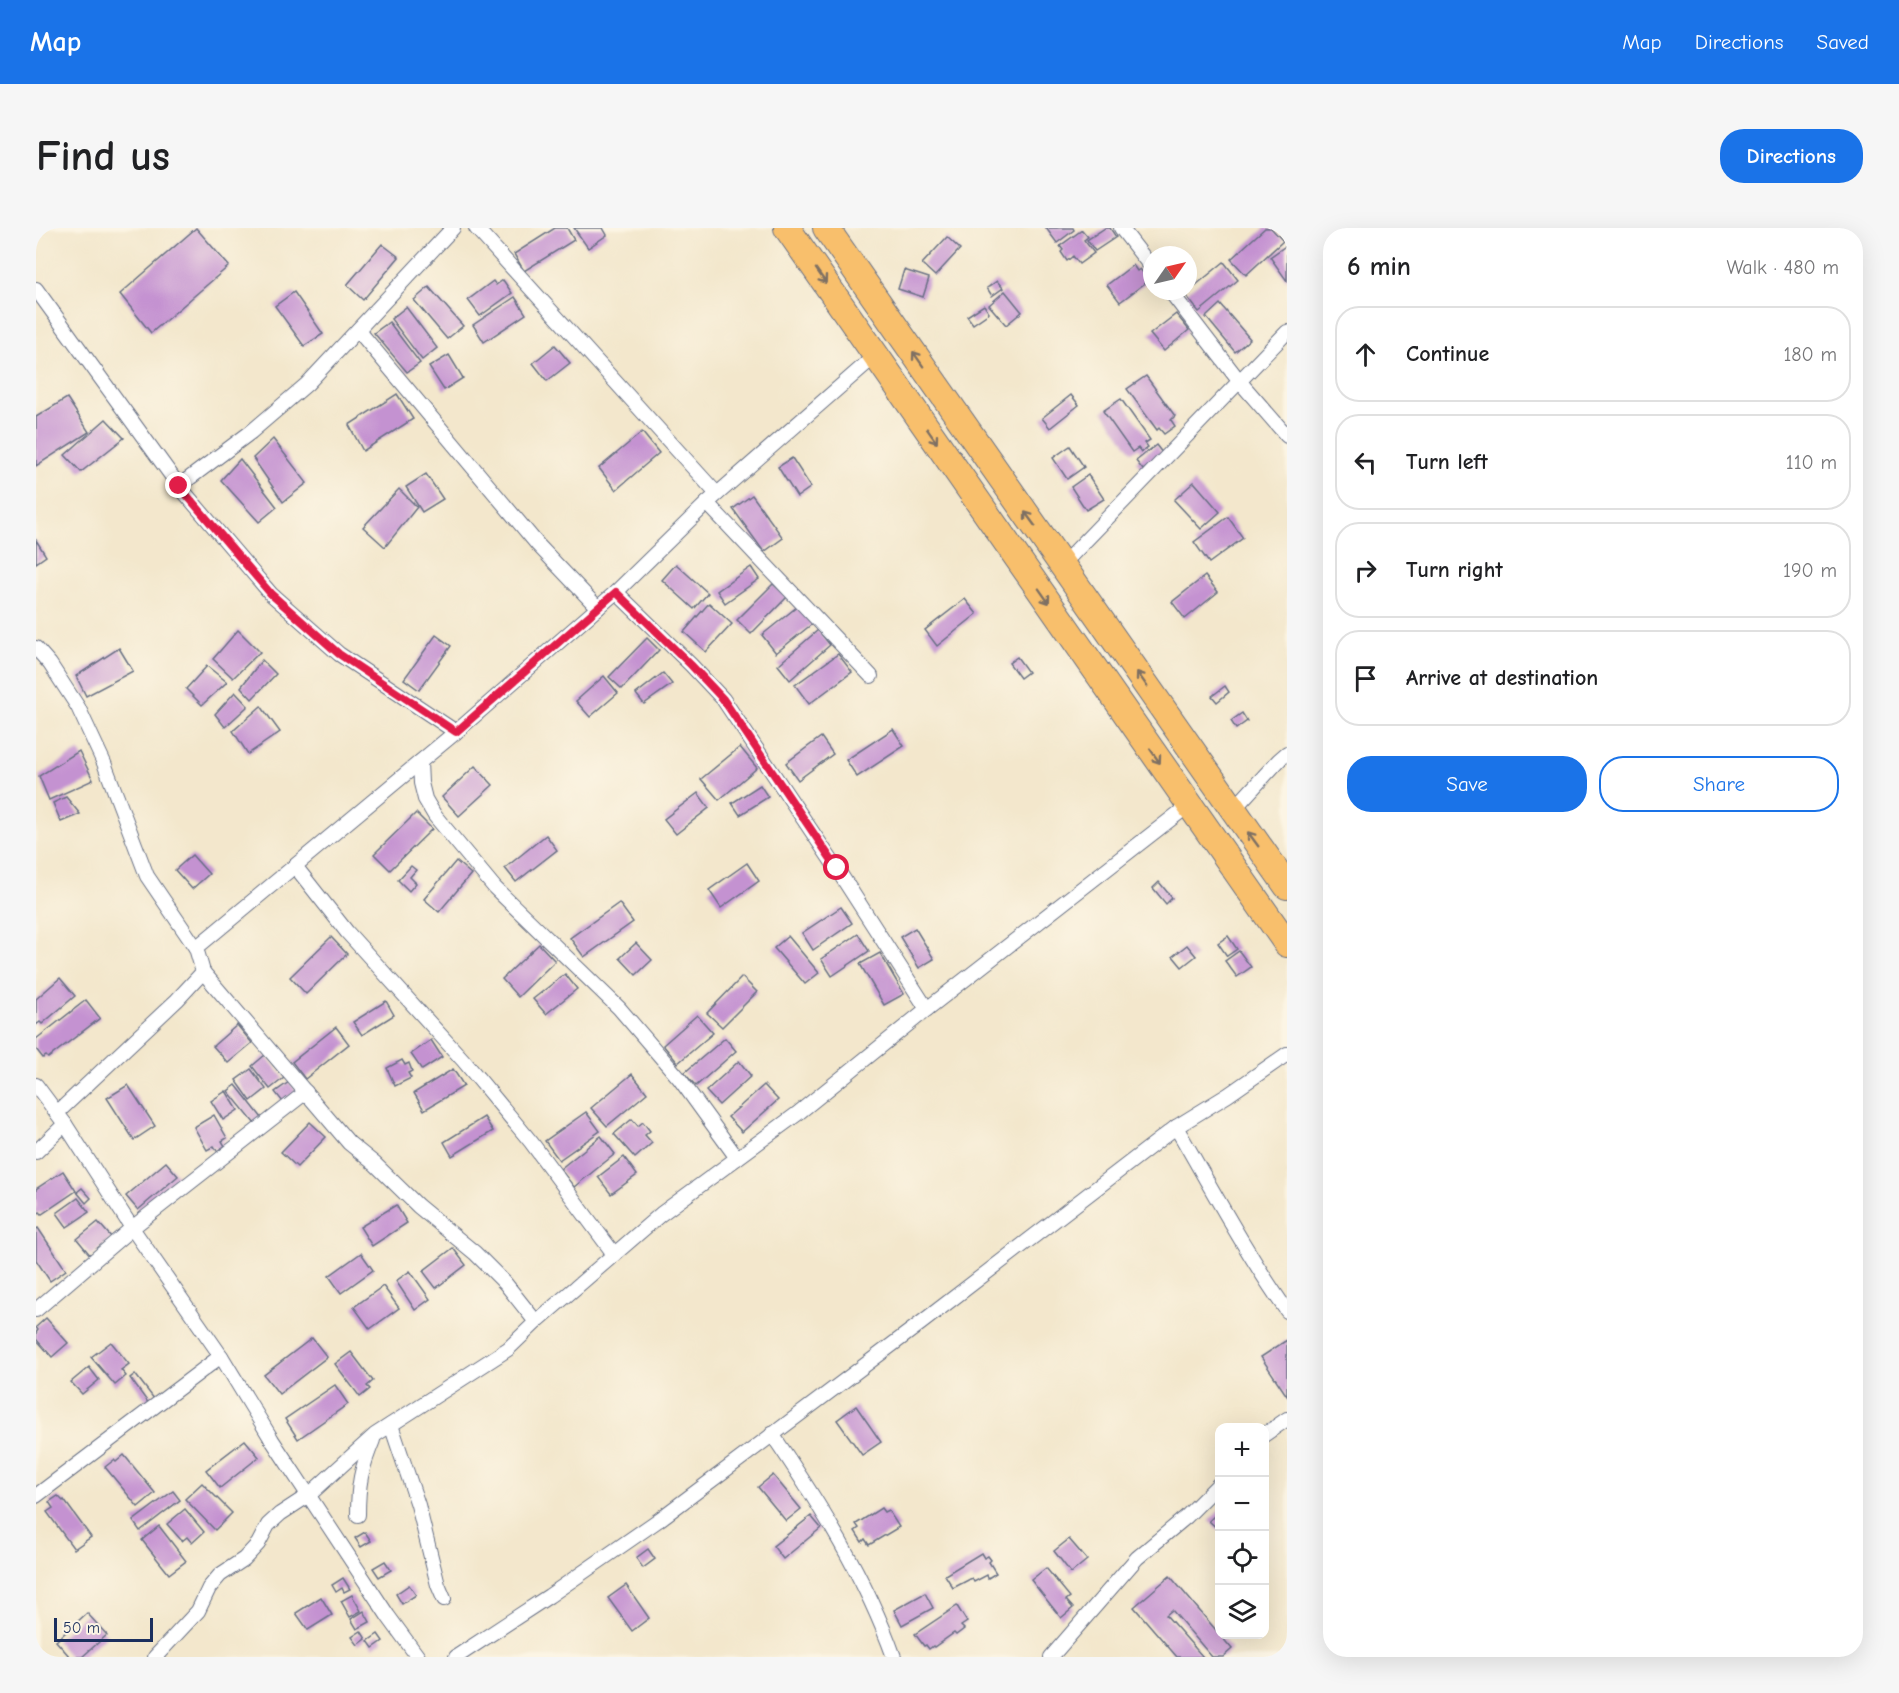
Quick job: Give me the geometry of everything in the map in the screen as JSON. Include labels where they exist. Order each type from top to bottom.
[{"type":"highway","points":[[787,228],[1287,944]]},
{"type":"highway","points":[[826,228],[1287,886]]},
{"type":"street","points":[[179,486],[251,432],[308,384],[453,228]]},
{"type":"street","points":[[476,228],[712,499],[871,676]]},
{"type":"street","points":[[1121,228],[1143,256]]},
{"type":"street","points":[[36,289],[179,486],[271,594],[339,654],[456,732]]},
{"type":"street","points":[[1177,300],[1240,382],[1287,436]]},
{"type":"street","points":[[358,330],[538,545],[598,608]]},
{"type":"street","points":[[1063,564],[1287,332]]},
{"type":"street","points":[[196,948],[456,732],[616,592],[712,499],[876,356]]},
{"type":"street","points":[[616,592],[723,699],[927,1009]]},
{"type":"street","points":[[36,648],[50,664],[78,707],[104,763],[147,876],[196,948],[203,972],[350,1143],[418,1206],[475,1253],[536,1322]]},
{"type":"street","points":[[1233,810],[1287,753]]},
{"type":"street","points":[[420,762],[421,783],[425,799],[435,816],[495,888],[619,1008],[679,1078],[737,1158]]},
{"type":"street","points":[[155,1657],[198,1611],[209,1588],[220,1575],[244,1559],[258,1544],[268,1525],[309,1495],[375,1435],[508,1349],[536,1322],[662,1214],[797,1114],[927,1009],[1189,805]]},
{"type":"street","points":[[295,866],[347,932],[463,1060],[531,1142],[614,1254]]},
{"type":"street","points":[[36,1152],[61,1119],[203,972]]},
{"type":"street","points":[[456,1657],[660,1519],[921,1323],[1176,1127],[1228,1095],[1287,1054]]},
{"type":"street","points":[[36,1085],[221,1356],[272,1440],[388,1616],[418,1657]]},
{"type":"street","points":[[36,1310],[132,1228],[306,1092]]},
{"type":"street","points":[[1176,1127],[1237,1233],[1287,1311]]},
{"type":"street","points":[[36,1496],[221,1356]]},
{"type":"street","points":[[1269,1432],[1287,1419]]},
{"type":"street","points":[[391,1425],[418,1505],[438,1585],[444,1599]]},
{"type":"street","points":[[772,1434],[820,1505],[863,1583],[894,1657]]},
{"type":"street","points":[[358,1515],[358,1487],[364,1460],[375,1435]]},
{"type":"street","points":[[1051,1657],[1137,1558],[1186,1517],[1215,1488]]},
{"type":"building","points":[[196,228],[229,266],[151,333],[120,294]]},
{"type":"building","points":[[555,228],[567,228],[574,240],[524,271],[514,254]]},
{"type":"building","points":[[574,228],[603,228],[607,235],[588,248]]},
{"type":"building","points":[[1046,228],[1073,228],[1074,230],[1057,243]]},
{"type":"building","points":[[1105,228],[1110,228],[1116,237],[1095,251],[1087,240]]},
{"type":"building","points":[[1265,228],[1271,228],[1283,241],[1246,275],[1231,259]]},
{"type":"building","points":[[1082,230],[1088,237],[1084,240],[1094,253],[1079,264],[1073,256],[1067,261],[1060,246]]},
{"type":"building","points":[[947,237],[960,249],[935,276],[922,264]]},
{"type":"building","points":[[382,244],[399,257],[363,300],[347,285]]},
{"type":"building","points":[[1287,245],[1287,281],[1270,257]]},
{"type":"building","points":[[1224,262],[1238,280],[1199,312],[1190,300],[1197,300],[1197,284]]},
{"type":"building","points":[[1133,265],[1137,271],[1140,269],[1143,273],[1143,285],[1120,302],[1107,285]]},
{"type":"building","points":[[904,270],[929,278],[923,297],[898,289]]},
{"type":"building","points":[[503,280],[512,293],[480,316],[468,300],[493,281],[496,285]]},
{"type":"building","points":[[997,281],[1003,288],[992,296],[987,288]]},
{"type":"building","points":[[429,287],[463,326],[447,339],[414,300]]},
{"type":"building","points":[[1005,291],[1022,312],[1006,325],[989,305]]},
{"type":"building","points":[[294,292],[323,334],[304,346],[275,306]]},
{"type":"building","points":[[515,297],[526,314],[484,342],[473,325]]},
{"type":"building","points":[[1220,304],[1250,339],[1235,352],[1206,317]]},
{"type":"building","points":[[984,305],[989,313],[973,324],[967,316]]},
{"type":"building","points":[[406,307],[437,348],[422,360],[391,319]]},
{"type":"building","points":[[1176,314],[1189,330],[1164,351],[1150,334]]},
{"type":"building","points":[[389,322],[420,363],[407,372],[374,333]]},
{"type":"building","points":[[555,345],[570,363],[547,381],[533,363]]},
{"type":"building","points":[[449,355],[463,378],[444,390],[429,367]]},
{"type":"building","points":[[1146,376],[1175,416],[1171,420],[1175,426],[1164,434],[1159,428],[1157,430],[1127,389]]},
{"type":"building","points":[[397,394],[413,419],[363,451],[349,425]]},
{"type":"building","points":[[1071,395],[1079,405],[1050,428],[1042,418]]},
{"type":"building","points":[[67,398],[89,432],[36,466],[36,417]]},
{"type":"building","points":[[1121,399],[1150,440],[1145,443],[1148,447],[1141,452],[1138,448],[1132,452],[1103,411]]},
{"type":"building","points":[[106,419],[124,438],[81,472],[65,455]]},
{"type":"building","points":[[642,432],[659,453],[616,490],[599,468]]},
{"type":"building","points":[[273,439],[307,483],[283,502],[253,458]]},
{"type":"building","points":[[1156,445],[1163,454],[1143,470],[1136,461]]},
{"type":"building","points":[[1070,446],[1084,467],[1067,479],[1053,458]]},
{"type":"building","points":[[792,458],[811,487],[797,497],[778,467]]},
{"type":"building","points":[[240,459],[277,507],[259,522],[221,480]]},
{"type":"building","points":[[426,474],[443,499],[422,512],[406,487]]},
{"type":"building","points":[[1088,475],[1104,499],[1086,510],[1071,487]]},
{"type":"building","points":[[1194,482],[1220,512],[1201,529],[1174,500]]},
{"type":"building","points":[[399,489],[417,507],[385,547],[363,527]]},
{"type":"building","points":[[752,495],[783,538],[764,552],[733,509]]},
{"type":"building","points":[[1228,517],[1243,538],[1209,563],[1194,542]]},
{"type":"building","points":[[36,540],[46,556],[36,563]]},
{"type":"building","points":[[676,564],[708,593],[694,609],[662,580]]},
{"type":"building","points":[[751,567],[759,579],[725,603],[717,591]]},
{"type":"building","points":[[1205,576],[1218,592],[1185,619],[1172,602]]},
{"type":"building","points":[[773,584],[787,597],[751,634],[737,620]]},
{"type":"building","points":[[965,599],[977,614],[937,646],[925,630]]},
{"type":"building","points":[[709,603],[732,624],[706,652],[684,632]]},
{"type":"building","points":[[798,606],[812,624],[776,653],[762,635]]},
{"type":"building","points":[[238,630],[260,652],[233,678],[213,659]]},
{"type":"building","points":[[818,630],[830,645],[790,680],[778,665]]},
{"type":"building","points":[[436,635],[451,646],[419,690],[404,679]]},
{"type":"building","points":[[647,638],[659,650],[622,689],[609,677]]},
{"type":"building","points":[[119,648],[133,671],[86,696],[76,676]]},
{"type":"building","points":[[838,654],[852,672],[809,704],[795,685]]},
{"type":"building","points":[[1017,657],[1028,672],[1020,678],[1009,663]]},
{"type":"building","points":[[262,660],[276,674],[252,699],[241,687]]},
{"type":"building","points":[[207,666],[227,682],[202,705],[186,689]]},
{"type":"building","points":[[663,673],[672,684],[644,704],[636,694]]},
{"type":"building","points":[[604,676],[618,693],[590,717],[576,701]]},
{"type":"building","points":[[1225,686],[1229,692],[1217,702],[1212,696]]},
{"type":"building","points":[[235,692],[248,706],[225,727],[215,714]]},
{"type":"building","points":[[261,706],[280,732],[248,754],[233,731]]},
{"type":"building","points":[[1242,713],[1247,721],[1236,729],[1231,721]]},
{"type":"building","points":[[893,729],[904,746],[857,777],[846,760]]},
{"type":"building","points":[[821,737],[833,754],[798,780],[786,763]]},
{"type":"building","points":[[740,747],[757,768],[719,800],[701,779]]},
{"type":"building","points":[[79,751],[93,780],[49,800],[39,776]]},
{"type":"building","points":[[475,766],[493,785],[459,816],[442,797]]},
{"type":"building","points":[[760,785],[768,797],[740,815],[732,803]]},
{"type":"building","points":[[698,793],[709,808],[676,834],[664,819]]},
{"type":"building","points":[[66,797],[80,814],[61,822],[53,803]]},
{"type":"building","points":[[416,813],[432,829],[390,870],[374,854]]},
{"type":"building","points":[[546,835],[557,850],[516,882],[505,868]]},
{"type":"building","points":[[192,855],[209,874],[192,889],[175,870]]},
{"type":"building","points":[[456,861],[471,874],[439,912],[424,899]]},
{"type":"building","points":[[747,863],[759,881],[721,908],[709,890]]},
{"type":"building","points":[[411,866],[416,870],[410,877],[416,883],[409,891],[398,880]]},
{"type":"building","points":[[1159,882],[1172,898],[1166,904],[1153,888]]},
{"type":"building","points":[[619,903],[633,922],[584,957],[570,938]]},
{"type":"building","points":[[841,907],[852,923],[813,950],[802,933]]},
{"type":"building","points":[[915,928],[934,959],[919,968],[900,937]]},
{"type":"building","points":[[858,934],[869,951],[832,976],[821,959]]},
{"type":"building","points":[[788,936],[819,973],[805,984],[774,948]]},
{"type":"building","points":[[1228,936],[1237,949],[1227,956],[1218,943]]},
{"type":"building","points":[[331,937],[347,954],[306,994],[290,977]]},
{"type":"building","points":[[636,943],[652,960],[636,975],[620,958]]},
{"type":"building","points":[[539,944],[555,961],[518,997],[502,979]]},
{"type":"building","points":[[1187,945],[1196,956],[1182,967],[1173,956]]},
{"type":"building","points":[[1239,951],[1251,967],[1237,977],[1225,961]]},
{"type":"building","points":[[880,953],[904,994],[884,1005],[860,964]]},
{"type":"building","points":[[565,974],[577,989],[546,1014],[533,999]]},
{"type":"building","points":[[742,977],[757,992],[722,1027],[707,1013]]},
{"type":"building","points":[[60,978],[75,996],[42,1024],[40,1022],[36,1025],[36,999]]},
{"type":"building","points":[[86,1000],[100,1018],[48,1058],[46,1056],[43,1058],[36,1049],[36,1039]]},
{"type":"building","points":[[386,1001],[394,1015],[362,1035],[353,1022]]},
{"type":"building","points":[[697,1015],[713,1033],[678,1063],[663,1045]]},
{"type":"building","points":[[237,1025],[252,1043],[228,1063],[213,1046]]},
{"type":"building","points":[[336,1027],[349,1044],[305,1079],[292,1062]]},
{"type":"building","points":[[725,1038],[736,1051],[696,1086],[684,1073]]},
{"type":"building","points":[[431,1040],[442,1057],[422,1070],[411,1054]]},
{"type":"building","points":[[265,1055],[284,1078],[270,1089],[252,1066]]},
{"type":"building","points":[[402,1060],[405,1065],[409,1063],[412,1071],[408,1073],[411,1078],[395,1086],[387,1068]]},
{"type":"building","points":[[739,1061],[751,1076],[719,1105],[706,1091]]},
{"type":"building","points":[[251,1069],[266,1089],[251,1101],[236,1080]]},
{"type":"building","points":[[453,1069],[464,1086],[424,1110],[414,1093]]},
{"type":"building","points":[[632,1074],[647,1093],[607,1126],[591,1108]]},
{"type":"building","points":[[289,1082],[296,1091],[283,1102],[275,1092]]},
{"type":"building","points":[[128,1085],[155,1126],[134,1140],[107,1098]]},
{"type":"building","points":[[236,1085],[262,1118],[255,1124],[228,1091]]},
{"type":"building","points":[[764,1085],[778,1100],[742,1132],[728,1117]]},
{"type":"building","points":[[226,1091],[238,1110],[223,1120],[211,1101]]},
{"type":"building","points":[[586,1112],[600,1131],[559,1160],[545,1141]]},
{"type":"building","points":[[214,1115],[227,1138],[222,1141],[225,1146],[217,1151],[214,1146],[207,1150],[194,1127]]},
{"type":"building","points":[[484,1117],[493,1131],[452,1156],[444,1142]]},
{"type":"building","points":[[632,1119],[638,1126],[643,1122],[650,1131],[645,1135],[652,1143],[635,1158],[614,1134]]},
{"type":"building","points":[[310,1122],[326,1137],[297,1167],[281,1152]]},
{"type":"building","points":[[601,1136],[615,1154],[574,1187],[560,1169]]},
{"type":"building","points":[[624,1157],[637,1175],[611,1194],[598,1177]]},
{"type":"building","points":[[166,1162],[178,1176],[138,1210],[126,1196]]},
{"type":"building","points":[[63,1171],[76,1191],[42,1214],[40,1212],[37,1214],[36,1189]]},
{"type":"building","points":[[82,1188],[91,1198],[86,1203],[77,1192]]},
{"type":"building","points":[[78,1198],[89,1212],[67,1227],[57,1213]]},
{"type":"building","points":[[396,1205],[407,1223],[372,1246],[360,1227]]},
{"type":"building","points":[[98,1222],[112,1238],[91,1256],[77,1239]]},
{"type":"building","points":[[38,1228],[66,1270],[50,1281],[36,1260],[36,1229]]},
{"type":"building","points":[[453,1248],[466,1265],[436,1288],[423,1271]]},
{"type":"building","points":[[361,1253],[373,1270],[341,1293],[329,1276]]},
{"type":"building","points":[[410,1271],[430,1299],[415,1310],[396,1281]]},
{"type":"building","points":[[383,1286],[399,1308],[370,1329],[354,1307]]},
{"type":"building","points":[[46,1318],[68,1343],[52,1357],[36,1339],[38,1330],[36,1327]]},
{"type":"building","points":[[312,1338],[327,1357],[279,1394],[264,1375]]},
{"type":"building","points":[[1287,1340],[1287,1396],[1261,1357]]},
{"type":"building","points":[[111,1342],[129,1364],[121,1370],[126,1376],[115,1385],[91,1357]]},
{"type":"building","points":[[351,1352],[373,1381],[367,1386],[370,1389],[360,1397],[335,1364]]},
{"type":"building","points":[[89,1367],[99,1380],[82,1394],[71,1382]]},
{"type":"building","points":[[135,1374],[155,1400],[149,1404],[130,1378]]},
{"type":"building","points":[[335,1385],[348,1404],[298,1439],[285,1419]]},
{"type":"building","points":[[856,1406],[881,1442],[862,1455],[837,1420]]},
{"type":"building","points":[[245,1440],[259,1457],[220,1488],[206,1470]]},
{"type":"building","points":[[124,1455],[155,1493],[138,1507],[105,1467]]},
{"type":"building","points":[[773,1475],[801,1509],[786,1521],[758,1487]]},
{"type":"building","points":[[202,1483],[232,1513],[215,1530],[185,1499]]},
{"type":"building","points":[[173,1491],[180,1500],[140,1531],[133,1521]]},
{"type":"building","points":[[58,1496],[64,1500],[91,1537],[74,1549],[47,1512],[53,1508],[49,1502]]},
{"type":"building","points":[[881,1508],[884,1512],[888,1510],[899,1527],[869,1545],[865,1539],[862,1542],[855,1531],[859,1528],[856,1524]]},
{"type":"building","points":[[185,1509],[204,1532],[192,1543],[187,1537],[182,1541],[167,1524]]},
{"type":"building","points":[[1215,1515],[1215,1526],[1209,1521]]},
{"type":"building","points":[[811,1516],[821,1528],[783,1559],[773,1546]]},
{"type":"building","points":[[159,1526],[186,1561],[169,1574],[142,1540]]},
{"type":"building","points":[[365,1532],[371,1541],[361,1547],[355,1538]]},
{"type":"building","points":[[1069,1539],[1087,1560],[1071,1573],[1054,1551]]},
{"type":"building","points":[[648,1549],[655,1559],[643,1568],[636,1558]]},
{"type":"building","points":[[981,1553],[984,1558],[988,1556],[991,1560],[989,1562],[996,1573],[974,1582],[972,1578],[953,1588],[945,1575]]},
{"type":"building","points":[[385,1561],[391,1570],[379,1577],[373,1568]]},
{"type":"building","points":[[1046,1568],[1070,1597],[1066,1600],[1073,1608],[1061,1618],[1031,1580]]},
{"type":"building","points":[[1170,1576],[1215,1629],[1215,1639],[1224,1639],[1232,1649],[1223,1657],[1212,1657],[1172,1610],[1166,1615],[1203,1657],[1177,1657],[1134,1607]]},
{"type":"building","points":[[343,1578],[350,1589],[344,1592],[342,1588],[336,1592],[332,1585]]},
{"type":"building","points":[[409,1585],[416,1595],[402,1604],[396,1594]]},
{"type":"building","points":[[626,1585],[649,1618],[632,1631],[608,1598]]},
{"type":"building","points":[[925,1593],[933,1608],[902,1625],[894,1610]]},
{"type":"building","points":[[352,1595],[361,1611],[350,1617],[341,1601]]},
{"type":"building","points":[[321,1597],[332,1615],[308,1630],[296,1613]]},
{"type":"building","points":[[957,1606],[967,1622],[961,1626],[964,1629],[934,1647],[929,1649],[926,1645],[924,1646],[915,1634]]},
{"type":"building","points":[[364,1611],[370,1622],[357,1629],[351,1619]]},
{"type":"building","points":[[87,1613],[107,1635],[82,1657],[70,1657],[56,1641]]},
{"type":"building","points":[[361,1631],[366,1639],[358,1645],[352,1637]]},
{"type":"building","points":[[378,1634],[383,1641],[373,1648],[368,1641]]},
{"type":"route","points":[[179,486],[271,594],[339,654],[456,732],[616,592],[723,699],[837,868]]}]
